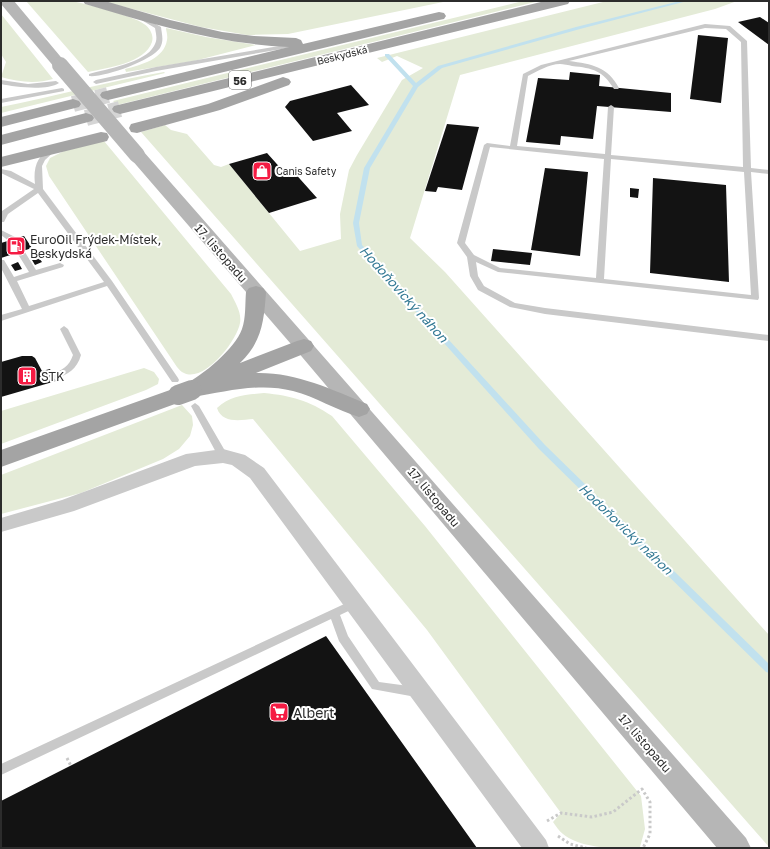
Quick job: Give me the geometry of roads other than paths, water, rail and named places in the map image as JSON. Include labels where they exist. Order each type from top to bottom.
[{"type":"main road","name":"17. listopadu","points":[[6,1],[137,155],[359,409],[727,845]]},
{"type":"main road","points":[[90,1],[133,14],[212,34],[266,41],[325,44]]},
{"type":"main road","name":"Beskydská","points":[[120,109],[562,1]]},
{"type":"main road","name":"Beskydská","points":[[108,95],[455,12]]},
{"type":"main road","points":[[137,128],[238,99],[360,51]]},
{"type":"main road","points":[[1,122],[73,104]]},
{"type":"main road","points":[[1,140],[86,118]]},
{"type":"main road","points":[[1,162],[101,137]]},
{"type":"main road","points":[[185,393],[232,360],[244,346],[252,330],[256,292]]},
{"type":"main road","points":[[1,459],[185,393],[304,346]]},
{"type":"main road","points":[[185,393],[256,380],[270,380],[295,385],[359,409]]},
{"type":"street","points":[[1,525],[67,506],[193,459],[223,456],[238,460],[257,473],[537,848]]},
{"type":"lane","points":[[90,75],[138,62],[154,52],[160,40],[158,27],[133,14]]},
{"type":"lane","points":[[471,257],[498,270],[755,298],[747,170],[744,41],[728,27],[705,26],[543,66],[525,75],[513,148]]},
{"type":"lane","points":[[96,82],[226,57],[306,44]]},
{"type":"lane","points":[[558,62],[586,65],[604,72],[613,80],[616,88]]},
{"type":"lane","points":[[1,82],[14,85],[36,86],[56,83]]},
{"type":"lane","points":[[1,101],[62,90]]},
{"type":"lane","points":[[600,281],[611,107]]},
{"type":"lane","points":[[769,172],[487,145],[461,243],[471,257],[474,276],[481,288],[513,305],[545,311],[769,338]]},
{"type":"lane","points":[[39,189],[37,172],[38,163],[45,154],[53,150]]},
{"type":"lane","points":[[1,171],[39,189],[109,283],[185,393],[223,456]]},
{"type":"lane","points":[[1,220],[3,214],[39,189]]},
{"type":"lane","points":[[1,232],[12,239]]},
{"type":"lane","points":[[20,251],[34,273]]},
{"type":"lane","points":[[1,262],[12,280],[26,309]]},
{"type":"lane","points":[[12,280],[60,265]]},
{"type":"lane","points":[[1,318],[109,283]]},
{"type":"lane","points":[[54,376],[67,372],[75,364],[77,355],[64,329]]},
{"type":"lane","points":[[1,770],[355,603]]},
{"type":"lane","points":[[334,614],[344,638],[376,686],[422,693]]},
{"type":"waterway","name":"Hodoňovický náhon","points":[[416,86],[440,67],[578,28],[685,1]]},
{"type":"waterway","points":[[387,55],[416,86]]},
{"type":"waterway","name":"Hodoňovický náhon","points":[[416,86],[367,168],[356,223],[359,245],[542,447],[769,669]]},
{"type":"tunnel","points":[[73,104],[108,95]]},
{"type":"tunnel","points":[[86,118],[120,109]]},
{"type":"place","name":"Canis Safety","points":[[262,171]]},
{"type":"place","name":"EuroOil Frýdek-Místek, Beskydská","points":[[16,246]]},
{"type":"place","name":"STK","points":[[27,376]]},
{"type":"place","name":"Albert","points":[[279,712]]}]
